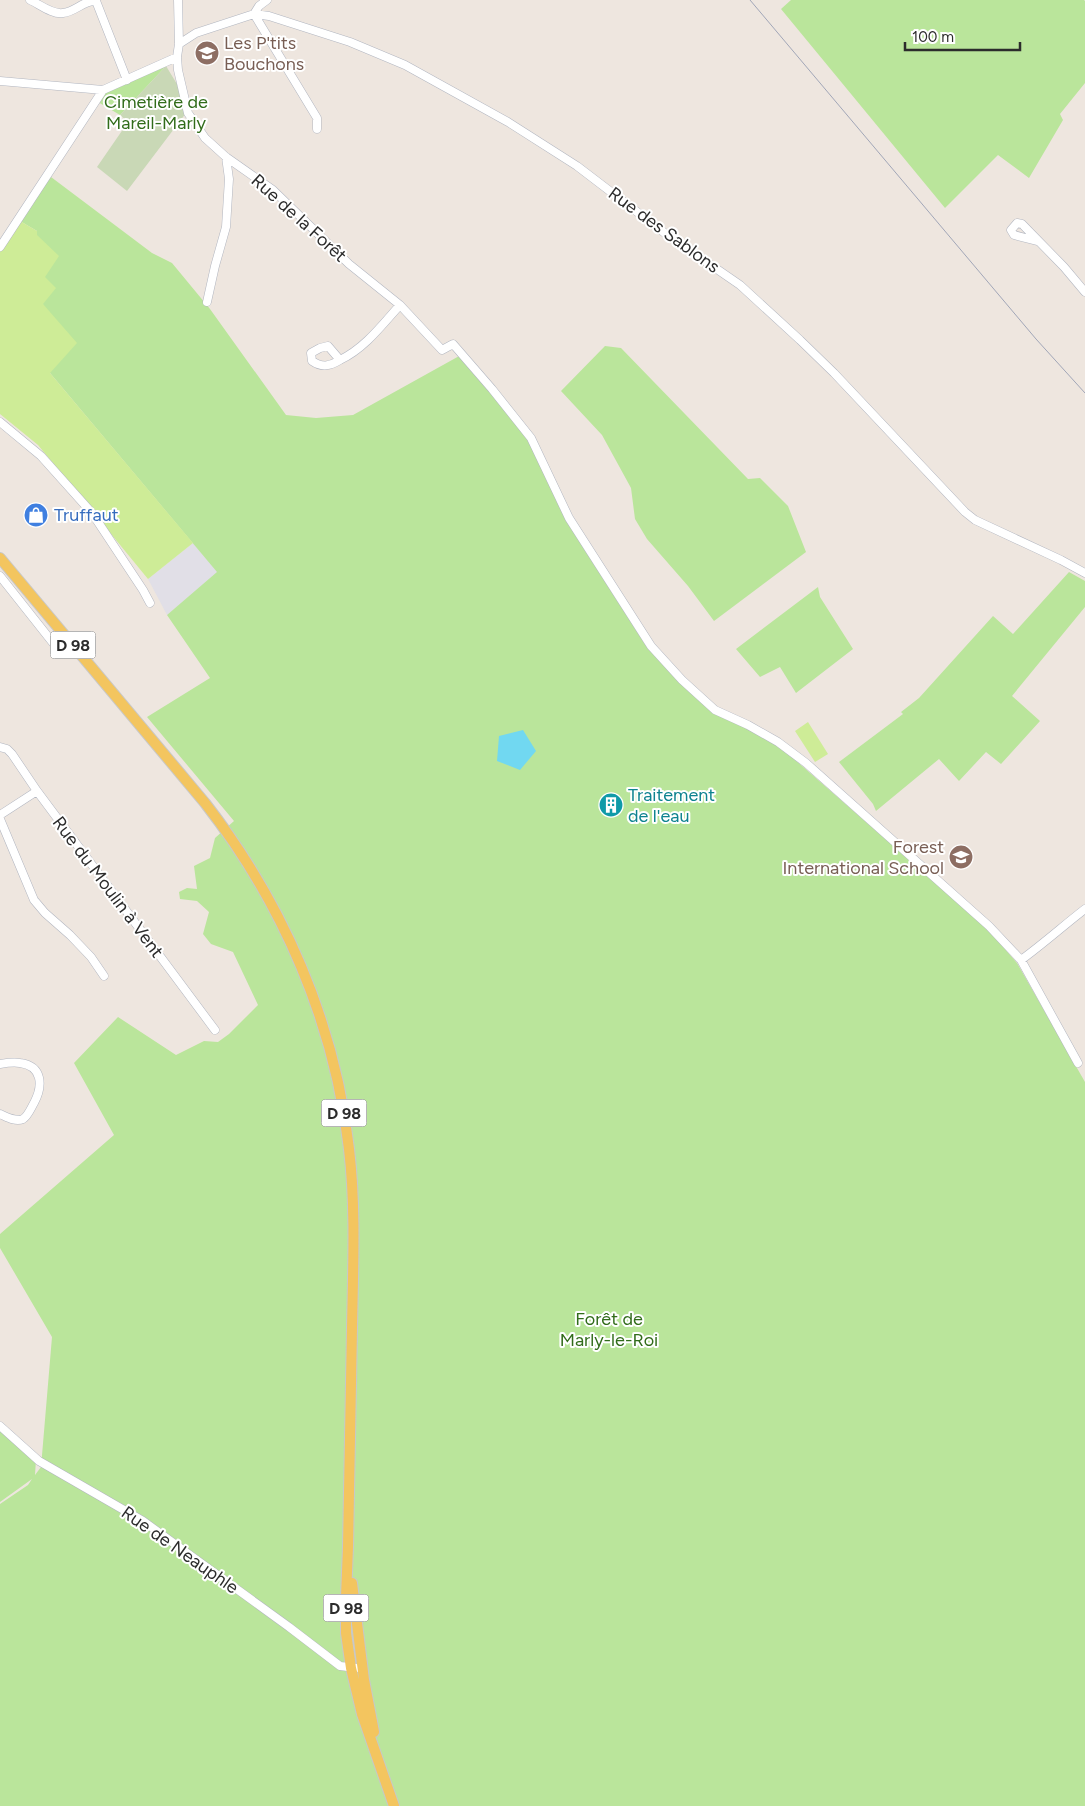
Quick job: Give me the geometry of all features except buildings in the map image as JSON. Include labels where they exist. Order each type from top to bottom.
[{"type":"main road","name":"D 98","points":[[0,558],[222,824],[248,862],[274,907],[293,946],[311,992],[331,1055],[348,1139],[354,1243],[346,1633],[351,1668],[362,1714],[394,1806]]},
{"type":"main road","name":"D 98","points":[[348,1547],[362,1668],[379,1761]]},
{"type":"street","points":[[30,0],[56,12],[64,13],[91,0],[96,0],[127,80]]},
{"type":"street","name":"Rue de la Forêt","points":[[178,0],[178,70],[188,113],[205,138],[226,157],[274,190],[350,264],[400,305],[442,350],[453,344],[531,438],[569,518],[651,646],[682,680],[715,710],[748,725],[778,742],[806,763],[990,926],[1021,960]]},
{"type":"street","points":[[267,0],[259,6],[254,14],[317,118],[317,129]]},
{"type":"street","name":"Rue des Sablons","points":[[179,44],[196,33],[254,14],[269,16],[350,42],[405,65],[471,101],[556,152],[611,191],[666,234],[740,285],[834,373],[965,512],[975,520],[1062,560],[1085,573]]},
{"type":"street","points":[[0,81],[103,90],[177,57]]},
{"type":"street","points":[[0,247],[103,90]]},
{"type":"street","points":[[207,302],[226,227],[228,180],[226,157]]},
{"type":"street","points":[[1038,241],[1064,266],[1085,292]]},
{"type":"street","points":[[340,360],[350,355],[373,336],[400,305]]},
{"type":"street","points":[[0,422],[41,456],[92,513],[150,603]]},
{"type":"street","points":[[0,576],[57,648]]},
{"type":"street","name":"Rue du Moulin à Vent","points":[[0,747],[7,749],[12,754],[37,791],[215,1030]]},
{"type":"street","points":[[0,815],[37,791]]},
{"type":"street","points":[[0,819],[34,900],[45,913],[70,935],[104,976]]},
{"type":"street","points":[[1078,1063],[1021,960],[1085,909]]},
{"type":"street","points":[[0,1064],[17,1062],[30,1066],[38,1075],[40,1090],[24,1118],[15,1120],[0,1114]]},
{"type":"street","name":"Rue de Neauphle","points":[[0,1426],[39,1461],[143,1521],[282,1621],[340,1666],[362,1668]]},
{"type":"shaded area","points":[[193,543],[218,572],[167,615],[148,579]]},
{"type":"green space","points":[[791,0],[1084,0],[1085,83],[1060,114],[1063,120],[1029,178],[998,155],[945,208],[781,9]]},
{"type":"green space","points":[[166,66],[120,115],[98,102],[105,93]]},
{"type":"green space","name":"Cimetière de Mareil-Marly","points":[[166,66],[177,84],[186,113],[127,191],[97,167],[128,122],[120,115]]},
{"type":"green space","name":"Forêt de Marly-le-Roi","points":[[51,177],[152,253],[172,263],[210,309],[286,415],[316,418],[353,415],[461,355],[532,444],[567,522],[648,649],[708,709],[777,744],[987,928],[1017,963],[1085,1082],[1085,1806],[0,1806],[0,1504],[28,1485],[32,1479],[0,1502],[0,1428],[36,1459],[35,1475],[41,1467],[52,1337],[0,1248],[0,1234],[114,1135],[74,1063],[118,1017],[176,1055],[204,1041],[218,1042],[229,1034],[258,1005],[233,952],[211,944],[203,934],[209,912],[197,901],[180,899],[179,892],[187,888],[197,889],[194,866],[210,858],[215,838],[234,821],[147,717],[210,678],[167,615],[217,572],[50,373],[43,304],[45,277],[36,235],[37,231],[20,221]]},
{"type":"green space","points":[[20,221],[37,231],[37,235],[59,256],[45,277],[56,288],[43,304],[77,343],[50,373],[193,543],[148,579],[38,445],[0,414],[0,252]]},
{"type":"green space","points":[[605,346],[621,348],[748,479],[760,478],[788,506],[806,552],[714,621],[688,586],[647,539],[635,519],[631,488],[602,435],[561,391]]},
{"type":"green space","points":[[1069,572],[1085,581],[1085,607],[1012,696],[1040,721],[1001,764],[986,752],[959,781],[939,759],[876,811],[873,804],[839,762],[903,714],[901,712],[919,698],[993,616],[1013,634]]},
{"type":"green space","points":[[818,587],[820,597],[853,649],[796,693],[780,667],[760,677],[736,649]]},
{"type":"green space","points":[[808,722],[828,754],[815,762],[795,731]]},
{"type":"water","points":[[523,730],[536,751],[520,770],[497,761],[499,736]]},
{"type":"tram line","points":[[750,0],[1036,339],[1085,393]]},
{"type":"place","name":"Les P'tits Bouchons","points":[[207,53]]},
{"type":"place","name":"Truffaut","points":[[36,515]]},
{"type":"place","name":"Traitement de l'eau","points":[[611,805]]},
{"type":"place","name":"Forest International School","points":[[961,857]]}]
